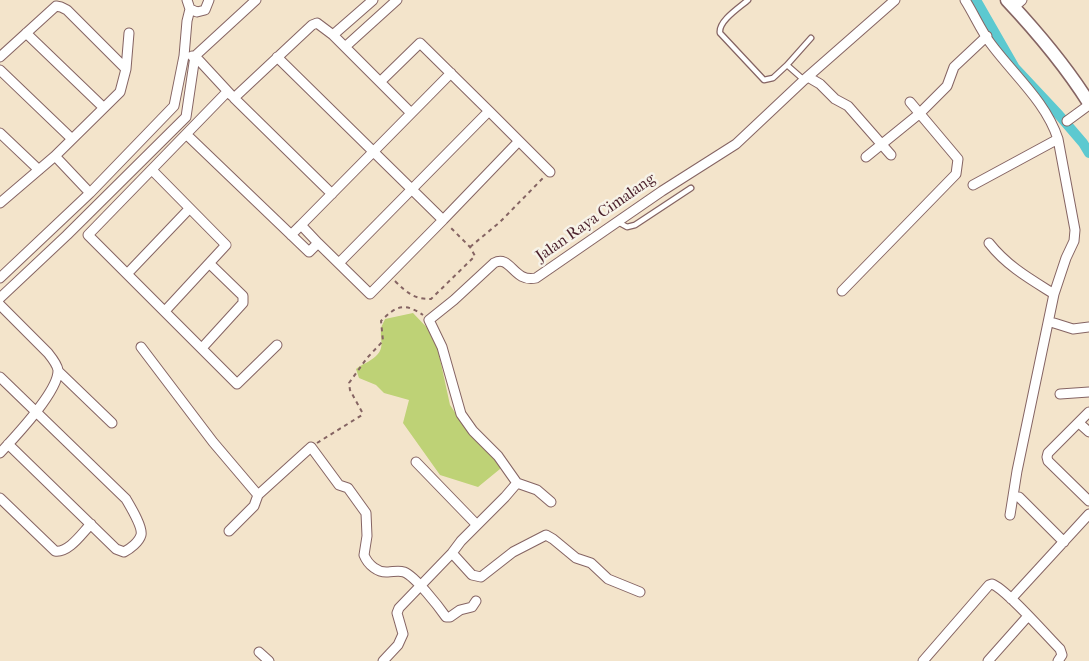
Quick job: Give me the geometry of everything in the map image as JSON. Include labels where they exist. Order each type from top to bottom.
[{"type":"main road","points":[[1014,2],[1060,61],[1089,104]]},
{"type":"street","points":[[188,4],[194,11],[201,12],[208,7],[209,0]]},
{"type":"street","points":[[0,298],[186,117],[195,56],[256,0]]},
{"type":"street","points":[[333,35],[373,0]]},
{"type":"street","points":[[345,47],[397,0]]},
{"type":"street","name":"Jalan Raya Cimalang","points":[[429,320],[498,261],[505,262],[522,277],[536,278],[662,191],[736,144],[895,0]]},
{"type":"street","points":[[966,0],[987,36],[1057,128],[1075,230],[1074,241],[1054,294],[1017,472],[1010,515]]},
{"type":"street","points":[[0,278],[90,193],[174,106],[184,56],[188,4]]},
{"type":"street","points":[[0,57],[56,6],[67,10],[126,70]]},
{"type":"street","points":[[277,345],[237,384],[88,235],[187,135],[230,95],[312,25],[317,23],[333,35],[411,113]]},
{"type":"street","points":[[26,33],[104,108]]},
{"type":"street","points":[[0,202],[55,156],[120,92],[126,70],[129,34]]},
{"type":"street","points":[[866,157],[919,114],[947,86],[954,67],[987,36]]},
{"type":"street","points":[[380,82],[420,42],[550,172]]},
{"type":"street","points":[[184,56],[195,56],[230,95],[332,194]]},
{"type":"street","points":[[276,57],[443,220]]},
{"type":"street","points":[[0,70],[72,139]]},
{"type":"street","points":[[291,234],[451,73]]},
{"type":"street","points":[[806,79],[820,84],[835,99],[848,106],[891,155]]},
{"type":"street","points":[[842,291],[956,174],[958,159],[910,102]]},
{"type":"street","points":[[1067,121],[1089,104]]},
{"type":"street","points":[[339,263],[489,111]]},
{"type":"street","points":[[0,134],[39,170]]},
{"type":"street","points":[[187,135],[309,252],[318,243]]},
{"type":"street","points":[[973,186],[1058,139]]},
{"type":"street","points":[[301,225],[370,294],[519,141]]},
{"type":"street","points":[[55,156],[90,193]]},
{"type":"street","points":[[152,170],[226,246],[165,311]]},
{"type":"street","points":[[127,274],[189,209]]},
{"type":"street","points":[[56,225],[66,235]]},
{"type":"street","points":[[989,243],[999,257],[1054,294]]},
{"type":"street","points":[[202,348],[243,303],[243,296],[210,264]]},
{"type":"street","points":[[0,306],[48,353],[54,360],[58,371],[112,423]]},
{"type":"street","points":[[429,320],[442,347],[461,414],[498,456],[517,482],[537,490],[551,502]]},
{"type":"street","points":[[1054,323],[1073,329],[1089,327]]},
{"type":"street","points":[[142,347],[213,442],[258,495]]},
{"type":"street","points":[[0,453],[36,412],[53,386],[58,371]]},
{"type":"street","points":[[0,377],[126,499],[139,525],[141,535],[127,550],[124,552],[120,551],[8,444]]},
{"type":"street","points":[[1060,394],[1089,392]]},
{"type":"street","points":[[1089,412],[1048,452],[1047,457],[1048,461],[1089,502]]},
{"type":"street","points":[[1079,423],[1089,432]]},
{"type":"street","points":[[229,531],[254,506],[258,495],[311,447],[339,485],[348,488],[366,513],[365,558],[374,567],[382,572],[404,572],[432,598],[446,617],[450,617],[460,610],[472,608],[476,601]]},
{"type":"street","points":[[416,462],[476,525]]},
{"type":"street","points":[[383,661],[398,645],[403,634],[397,611],[476,525],[511,491],[517,482]]},
{"type":"street","points":[[1019,497],[1064,542]]},
{"type":"street","points":[[0,498],[58,551],[68,547],[91,524]]},
{"type":"street","points":[[0,506],[15,513]]},
{"type":"street","points":[[1011,599],[1089,514]]},
{"type":"street","points":[[452,553],[472,575],[482,577],[513,552],[546,535],[553,538],[576,558],[591,563],[608,579],[640,592]]},
{"type":"street","points":[[923,661],[989,585],[995,584],[1061,651],[1062,657],[1058,661]]},
{"type":"street","points":[[988,661],[1028,616]]},
{"type":"street","points":[[259,652],[268,661]]},
{"type":"lane","points":[[748,0],[725,20],[720,27],[720,33],[764,80],[773,78],[811,38]]},
{"type":"lane","points":[[787,65],[806,79]]},
{"type":"lane","points":[[618,222],[627,227],[635,225],[691,188]]},
{"type":"path","points":[[470,247],[500,222],[550,172]]},
{"type":"path","points":[[389,274],[409,295],[421,299],[431,299],[476,256],[470,247],[443,220]]},
{"type":"path","points":[[311,447],[362,415],[350,390],[349,383],[367,358],[383,341],[381,321],[392,310],[402,307],[417,311],[429,320]]},
{"type":"green space","points":[[413,313],[435,336],[450,405],[466,429],[500,461],[500,469],[478,487],[440,475],[403,423],[409,400],[384,393],[376,385],[359,378],[356,369],[379,353],[382,344],[381,329],[385,319]]},
{"type":"waterway","points":[[976,0],[1015,68],[1059,115],[1089,153]]}]
